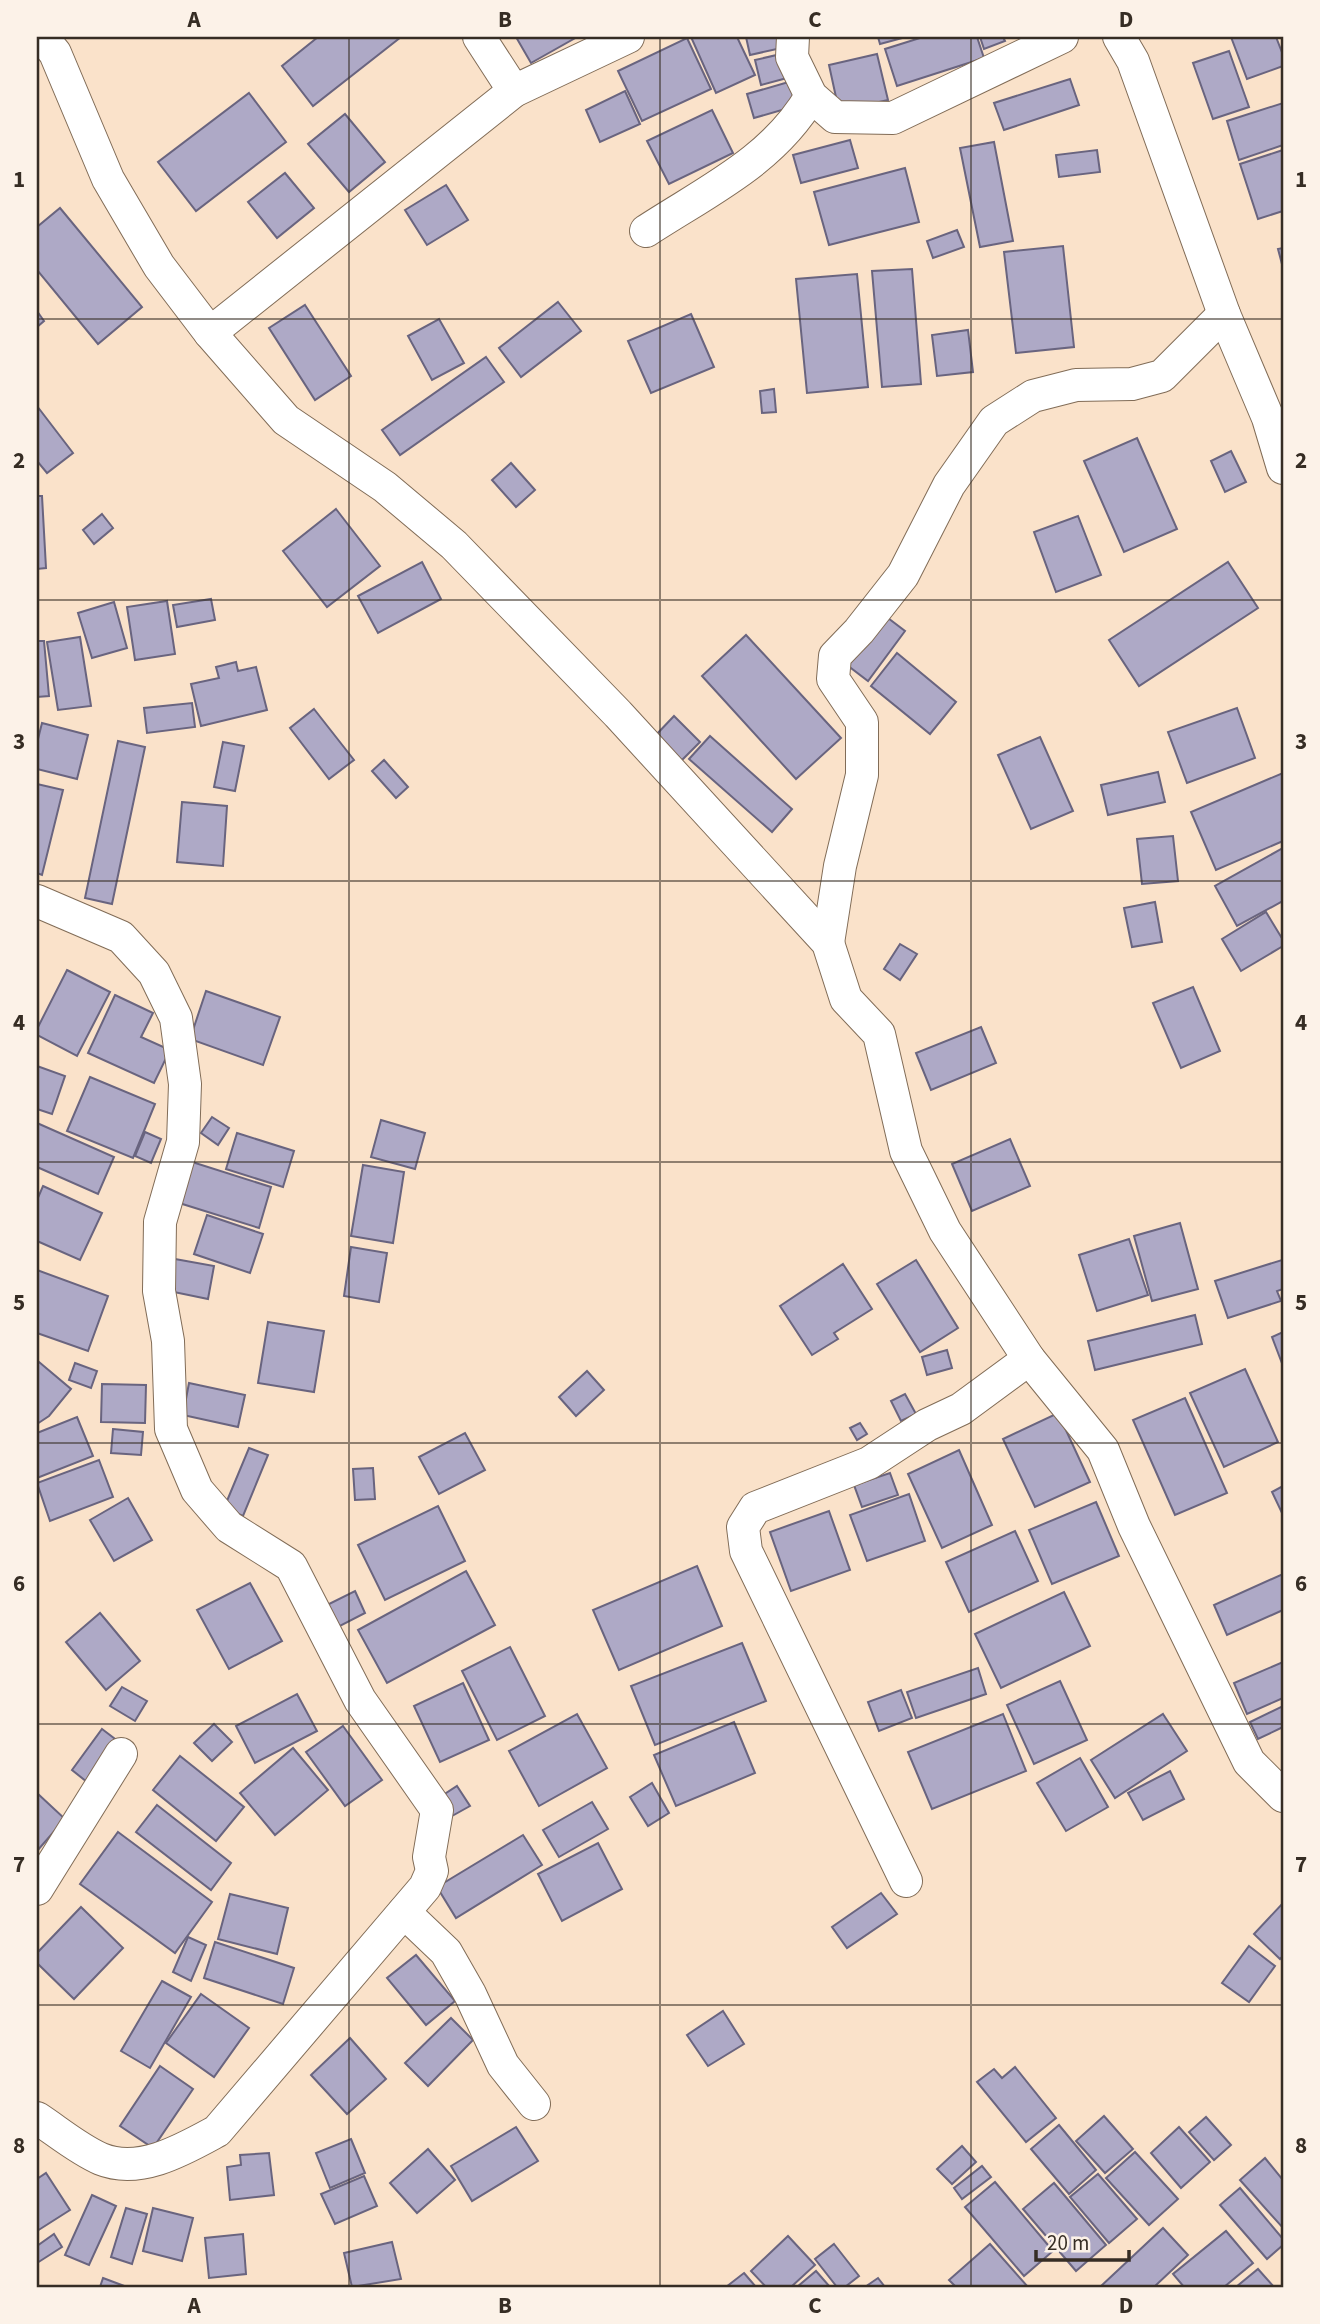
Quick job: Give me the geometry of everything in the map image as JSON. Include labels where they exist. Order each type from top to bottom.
[{"type":"street","points":[[42,37],[55,53],[108,180],[159,266],[210,333],[286,420],[385,487],[454,545],[618,714],[828,943],[846,999],[879,1034],[906,1152],[944,1231],[1029,1359],[1103,1450],[1134,1525],[1249,1762],[1283,1796]]},
{"type":"street","points":[[479,37],[514,92]]},
{"type":"street","points":[[210,333],[514,92],[628,37]]},
{"type":"street","points":[[793,37],[792,57],[811,96],[835,117],[894,118],[1062,37]]},
{"type":"street","points":[[1119,37],[1133,61],[1224,313],[1276,416],[1283,468]]},
{"type":"street","points":[[646,230],[749,167],[791,125],[811,96]]},
{"type":"street","points":[[828,943],[840,866],[862,775],[862,722],[833,679],[835,656],[903,576],[949,485],[994,421],[1032,396],[1076,385],[1132,384],[1162,376],[1224,313]]},
{"type":"street","points":[[37,901],[121,937],[154,973],[176,1018],[185,1084],[183,1142],[160,1222],[159,1291],[168,1341],[171,1429],[197,1490],[229,1527],[291,1566],[360,1700],[437,1810],[429,1857],[432,1871],[425,1887],[217,2131],[171,2155],[140,2163],[102,2160],[37,2118]]},
{"type":"street","points":[[906,1881],[746,1551],[743,1527],[755,1508],[869,1462],[927,1425],[961,1409],[1029,1359]]},
{"type":"street","points":[[37,1889],[121,1754]]},
{"type":"street","points":[[404,1912],[446,1952],[470,1994],[503,2065],[534,2104]]},
{"type":"building","points":[[318,37],[401,37],[313,106],[282,66]]},
{"type":"building","points":[[516,37],[577,37],[531,63]]},
{"type":"building","points":[[691,37],[737,37],[755,75],[716,93]]},
{"type":"building","points":[[746,37],[784,37],[786,47],[750,55]]},
{"type":"building","points":[[878,37],[906,37],[880,44]]},
{"type":"building","points":[[923,37],[977,37],[984,58],[897,86],[885,49]]},
{"type":"building","points":[[980,37],[1003,37],[1005,41],[984,49]]},
{"type":"building","points":[[1231,37],[1276,37],[1283,55],[1283,66],[1247,79]]},
{"type":"building","points":[[687,38],[711,89],[642,121],[618,71]]},
{"type":"building","points":[[1229,51],[1249,107],[1213,119],[1193,63]]},
{"type":"building","points":[[781,54],[787,78],[761,85],[755,60]]},
{"type":"building","points":[[877,54],[888,100],[839,111],[829,65]]},
{"type":"building","points":[[1070,79],[1079,105],[1004,130],[994,103]]},
{"type":"building","points":[[792,81],[799,105],[754,118],[747,94]]},
{"type":"building","points":[[625,91],[640,124],[600,142],[586,110]]},
{"type":"building","points":[[249,93],[286,142],[196,211],[158,162]]},
{"type":"building","points":[[1283,103],[1283,145],[1239,160],[1227,121]]},
{"type":"building","points":[[712,110],[733,153],[669,184],[647,141]]},
{"type":"building","points":[[345,114],[385,162],[349,192],[308,144]]},
{"type":"building","points":[[850,140],[858,168],[801,183],[793,155]]},
{"type":"building","points":[[994,142],[1013,241],[980,247],[960,148]]},
{"type":"building","points":[[1097,150],[1100,172],[1059,177],[1056,155]]},
{"type":"building","points":[[1283,150],[1283,211],[1258,219],[1240,164]]},
{"type":"building","points":[[905,168],[919,222],[829,245],[814,192]]},
{"type":"building","points":[[285,173],[314,208],[277,238],[248,202]]},
{"type":"building","points":[[446,185],[468,220],[427,245],[405,210]]},
{"type":"building","points":[[60,208],[142,307],[98,344],[37,270],[37,227]]},
{"type":"building","points":[[957,230],[964,247],[933,258],[927,241]]},
{"type":"building","points":[[1063,246],[1074,347],[1016,353],[1004,252]]},
{"type":"building","points":[[1283,248],[1283,268],[1278,249]]},
{"type":"building","points":[[912,269],[921,384],[882,387],[872,271]]},
{"type":"building","points":[[857,274],[868,387],[807,393],[796,279]]},
{"type":"building","points":[[558,302],[581,331],[521,377],[499,348]]},
{"type":"building","points":[[305,305],[351,376],[315,400],[269,328]]},
{"type":"building","points":[[37,311],[44,321],[37,327]]},
{"type":"building","points":[[691,314],[714,367],[651,393],[628,341]]},
{"type":"building","points":[[439,319],[464,363],[432,380],[408,336]]},
{"type":"building","points":[[968,330],[973,372],[937,376],[932,335]]},
{"type":"building","points":[[486,357],[504,382],[400,455],[382,430]]},
{"type":"building","points":[[774,389],[776,412],[762,413],[760,391]]},
{"type":"building","points":[[37,406],[73,453],[47,473],[37,461]]},
{"type":"building","points":[[1137,438],[1177,529],[1124,552],[1084,461]]},
{"type":"building","points":[[1231,451],[1246,482],[1225,492],[1211,461]]},
{"type":"building","points":[[511,463],[535,490],[516,507],[492,480]]},
{"type":"building","points":[[37,496],[42,496],[46,568],[37,569]]},
{"type":"building","points":[[336,509],[380,566],[327,607],[283,551]]},
{"type":"building","points":[[102,514],[113,528],[94,544],[83,530]]},
{"type":"building","points":[[1078,516],[1101,575],[1056,592],[1034,532]]},
{"type":"building","points":[[422,562],[441,599],[378,633],[358,596]]},
{"type":"building","points":[[1228,562],[1258,608],[1139,686],[1109,640]]},
{"type":"building","points":[[211,599],[215,620],[177,627],[173,605]]},
{"type":"building","points":[[167,601],[175,654],[135,660],[127,607]]},
{"type":"building","points":[[114,602],[127,648],[92,658],[78,613]]},
{"type":"building","points":[[884,615],[905,631],[868,681],[847,665]]},
{"type":"building","points":[[746,635],[841,738],[796,779],[702,676]]},
{"type":"building","points":[[80,637],[91,706],[58,710],[47,642]]},
{"type":"building","points":[[37,641],[44,641],[49,696],[37,697]]},
{"type":"building","points":[[897,653],[956,702],[930,734],[871,686]]},
{"type":"building","points":[[236,662],[238,671],[256,667],[267,710],[201,726],[191,684],[219,678],[216,667]]},
{"type":"building","points":[[192,703],[195,727],[147,733],[144,708]]},
{"type":"building","points":[[1237,708],[1255,758],[1187,783],[1168,732]]},
{"type":"building","points":[[314,709],[354,760],[329,779],[290,728]]},
{"type":"building","points":[[674,716],[700,742],[680,762],[654,737]]},
{"type":"building","points":[[42,723],[88,735],[77,779],[37,769],[37,743]]},
{"type":"building","points":[[710,736],[792,809],[772,832],[689,759]]},
{"type":"building","points":[[1040,737],[1073,811],[1031,829],[998,755]]},
{"type":"building","points":[[118,741],[145,747],[112,904],[85,898]]},
{"type":"building","points":[[223,742],[244,746],[235,791],[214,787]]},
{"type":"building","points":[[384,760],[408,787],[396,798],[372,771]]},
{"type":"building","points":[[1158,772],[1165,802],[1108,815],[1101,785]]},
{"type":"building","points":[[1283,773],[1283,841],[1216,870],[1191,812]]},
{"type":"building","points":[[37,784],[63,790],[42,875],[37,873]]},
{"type":"building","points":[[182,802],[227,806],[223,866],[177,862]]},
{"type":"building","points":[[1173,836],[1178,881],[1142,884],[1137,839]]},
{"type":"building","points":[[1283,848],[1283,901],[1237,926],[1215,886]]},
{"type":"building","points":[[1155,902],[1162,942],[1132,947],[1124,908]]},
{"type":"building","points":[[1266,912],[1283,940],[1283,946],[1241,971],[1222,939]]},
{"type":"building","points":[[900,944],[917,954],[900,980],[884,969]]},
{"type":"building","points":[[67,970],[110,992],[77,1056],[37,1035],[37,1029]]},
{"type":"building","points":[[1193,987],[1220,1051],[1181,1068],[1153,1003]]},
{"type":"building","points":[[206,991],[280,1017],[263,1065],[190,1039]]},
{"type":"building","points":[[115,995],[153,1013],[141,1037],[170,1050],[154,1083],[88,1053]]},
{"type":"building","points":[[981,1027],[996,1063],[931,1090],[916,1053]]},
{"type":"building","points":[[37,1066],[65,1076],[52,1114],[37,1109]]},
{"type":"building","points":[[90,1077],[155,1104],[133,1158],[67,1131]]},
{"type":"building","points":[[212,1117],[229,1128],[218,1145],[201,1133]]},
{"type":"building","points":[[381,1120],[425,1133],[415,1169],[371,1157]]},
{"type":"building","points":[[37,1123],[114,1157],[98,1194],[37,1167]]},
{"type":"building","points":[[145,1132],[161,1139],[151,1163],[135,1156]]},
{"type":"building","points":[[237,1133],[294,1151],[283,1187],[226,1169]]},
{"type":"building","points":[[1010,1139],[1030,1186],[972,1211],[952,1164]]},
{"type":"building","points":[[189,1161],[271,1187],[259,1228],[176,1202]]},
{"type":"building","points":[[363,1165],[404,1172],[393,1243],[351,1236]]},
{"type":"building","points":[[43,1186],[102,1213],[80,1260],[37,1241],[37,1200]]},
{"type":"building","points":[[207,1215],[263,1234],[250,1273],[194,1254]]},
{"type":"building","points":[[1180,1223],[1198,1289],[1152,1301],[1134,1236]]},
{"type":"building","points":[[1129,1239],[1148,1295],[1097,1311],[1079,1255]]},
{"type":"building","points":[[351,1247],[387,1253],[379,1302],[344,1296]]},
{"type":"building","points":[[175,1259],[214,1266],[208,1299],[169,1291]]},
{"type":"building","points":[[916,1260],[958,1328],[920,1352],[877,1284]]},
{"type":"building","points":[[1282,1260],[1283,1289],[1277,1291],[1281,1301],[1228,1318],[1215,1281]]},
{"type":"building","points":[[843,1264],[872,1309],[834,1333],[838,1339],[812,1355],[780,1306]]},
{"type":"building","points":[[37,1270],[108,1296],[88,1351],[37,1333]]},
{"type":"building","points":[[1195,1315],[1202,1344],[1095,1370],[1088,1341]]},
{"type":"building","points":[[268,1322],[324,1331],[314,1392],[258,1383]]},
{"type":"building","points":[[1283,1332],[1283,1366],[1272,1337]]},
{"type":"building","points":[[947,1350],[952,1368],[927,1375],[922,1357]]},
{"type":"building","points":[[39,1362],[71,1389],[49,1416],[37,1424],[37,1365]]},
{"type":"building","points":[[75,1363],[97,1371],[91,1388],[69,1380]]},
{"type":"building","points":[[1245,1369],[1278,1442],[1224,1467],[1190,1393]]},
{"type":"building","points":[[587,1371],[604,1390],[576,1416],[559,1397]]},
{"type":"building","points":[[189,1383],[245,1395],[238,1427],[183,1415]]},
{"type":"building","points":[[102,1384],[146,1385],[145,1423],[101,1422]]},
{"type":"building","points":[[905,1394],[916,1414],[901,1421],[891,1401]]},
{"type":"building","points":[[1185,1398],[1227,1493],[1175,1515],[1133,1420]]},
{"type":"building","points":[[1058,1413],[1090,1482],[1035,1507],[1003,1439]]},
{"type":"building","points":[[77,1417],[93,1456],[37,1478],[37,1433]]},
{"type":"building","points":[[860,1423],[867,1434],[857,1440],[850,1428]]},
{"type":"building","points":[[113,1429],[143,1432],[141,1455],[111,1453]]},
{"type":"building","points":[[465,1433],[485,1470],[439,1494],[419,1457]]},
{"type":"building","points":[[249,1448],[268,1455],[243,1516],[224,1508]]},
{"type":"building","points":[[959,1450],[992,1525],[942,1548],[908,1474]]},
{"type":"building","points":[[99,1460],[113,1497],[50,1521],[37,1483]]},
{"type":"building","points":[[373,1468],[375,1499],[355,1500],[353,1469]]},
{"type":"building","points":[[890,1473],[898,1495],[862,1507],[854,1485]]},
{"type":"building","points":[[1283,1486],[1283,1515],[1272,1492]]},
{"type":"building","points":[[909,1494],[925,1541],[867,1561],[850,1515]]},
{"type":"building","points":[[128,1498],[152,1540],[114,1561],[90,1520]]},
{"type":"building","points":[[1096,1502],[1119,1556],[1052,1584],[1029,1530]]},
{"type":"building","points":[[438,1506],[465,1561],[385,1600],[358,1545]]},
{"type":"building","points":[[829,1511],[850,1570],[791,1591],[770,1532]]},
{"type":"building","points":[[1015,1531],[1038,1581],[969,1612],[946,1562]]},
{"type":"building","points":[[697,1566],[722,1626],[619,1670],[593,1610]]},
{"type":"building","points":[[466,1571],[495,1625],[387,1683],[358,1630]]},
{"type":"building","points":[[1283,1574],[1283,1610],[1227,1635],[1214,1605]]},
{"type":"building","points":[[250,1583],[282,1641],[229,1669],[197,1610]]},
{"type":"building","points":[[355,1591],[365,1613],[336,1628],[325,1606]]},
{"type":"building","points":[[1064,1592],[1090,1646],[1001,1688],[975,1634]]},
{"type":"building","points":[[100,1613],[140,1661],[106,1690],[66,1642]]},
{"type":"building","points":[[742,1643],[766,1701],[655,1745],[631,1686]]},
{"type":"building","points":[[510,1647],[545,1716],[497,1740],[462,1671]]},
{"type":"building","points":[[1283,1662],[1283,1698],[1247,1714],[1234,1683]]},
{"type":"building","points":[[978,1668],[986,1694],[916,1718],[907,1692]]},
{"type":"building","points":[[1060,1681],[1087,1740],[1034,1764],[1007,1705]]},
{"type":"building","points":[[463,1683],[489,1740],[440,1762],[414,1706]]},
{"type":"building","points":[[122,1687],[147,1701],[135,1721],[110,1706]]},
{"type":"building","points":[[901,1690],[912,1718],[879,1731],[868,1702]]},
{"type":"building","points":[[297,1694],[317,1731],[255,1763],[236,1726]]},
{"type":"building","points":[[1283,1706],[1283,1727],[1258,1739],[1250,1722]]},
{"type":"building","points":[[577,1714],[607,1768],[539,1806],[509,1751]]},
{"type":"building","points":[[1003,1714],[1026,1771],[932,1809],[908,1752]]},
{"type":"building","points":[[1163,1714],[1187,1751],[1115,1798],[1091,1760]]},
{"type":"building","points":[[734,1722],[755,1773],[676,1806],[654,1755]]},
{"type":"building","points":[[214,1724],[232,1742],[212,1761],[194,1743]]},
{"type":"building","points":[[343,1726],[382,1780],[345,1806],[306,1752]]},
{"type":"building","points":[[102,1729],[123,1745],[92,1786],[72,1770]]},
{"type":"building","points":[[293,1748],[328,1790],[275,1835],[240,1793]]},
{"type":"building","points":[[180,1756],[244,1807],[216,1841],[153,1790]]},
{"type":"building","points":[[1080,1758],[1108,1807],[1066,1831],[1037,1783]]},
{"type":"building","points":[[1170,1771],[1184,1799],[1143,1820],[1128,1793]]},
{"type":"building","points":[[652,1783],[669,1813],[648,1826],[630,1797]]},
{"type":"building","points":[[457,1786],[470,1806],[452,1816],[440,1797]]},
{"type":"building","points":[[37,1793],[65,1819],[37,1851]]},
{"type":"building","points":[[592,1802],[608,1829],[559,1857],[543,1830]]},
{"type":"building","points":[[157,1805],[231,1863],[211,1890],[136,1832]]},
{"type":"building","points":[[118,1832],[212,1902],[175,1953],[80,1884]]},
{"type":"building","points":[[523,1835],[542,1865],[456,1918],[437,1887]]},
{"type":"building","points":[[598,1843],[622,1889],[562,1921],[538,1874]]},
{"type":"building","points":[[881,1893],[897,1914],[847,1948],[832,1927]]},
{"type":"building","points":[[230,1894],[288,1908],[277,1954],[218,1939]]},
{"type":"building","points":[[1283,1903],[1283,1956],[1280,1959],[1254,1934]]},
{"type":"building","points":[[81,1907],[123,1948],[74,1999],[37,1963],[37,1953]]},
{"type":"building","points":[[188,1937],[206,1945],[191,1981],[173,1972]]},
{"type":"building","points":[[215,1942],[294,1968],[283,2004],[204,1978]]},
{"type":"building","points":[[1249,1946],[1275,1966],[1249,2002],[1222,1983]]},
{"type":"building","points":[[416,1955],[455,2001],[426,2025],[387,1978]]},
{"type":"building","points":[[162,1981],[191,1997],[150,2068],[121,2051]]},
{"type":"building","points":[[201,1994],[249,2028],[214,2077],[166,2043]]},
{"type":"building","points":[[723,2011],[744,2044],[708,2066],[687,2035]]},
{"type":"building","points":[[451,2018],[473,2040],[428,2086],[405,2063]]},
{"type":"building","points":[[350,2038],[386,2079],[347,2114],[311,2075]]},
{"type":"building","points":[[160,2066],[193,2089],[153,2148],[120,2126]]},
{"type":"building","points":[[1015,2067],[1056,2118],[1026,2142],[977,2082],[994,2069],[1002,2078]]},
{"type":"building","points":[[1104,2116],[1133,2149],[1105,2173],[1076,2141]]},
{"type":"building","points":[[1206,2117],[1231,2145],[1214,2160],[1189,2132]]},
{"type":"building","points":[[1059,2125],[1096,2170],[1069,2194],[1031,2149]]},
{"type":"building","points":[[516,2127],[538,2161],[472,2201],[451,2166]]},
{"type":"building","points":[[1179,2127],[1210,2162],[1181,2188],[1151,2153]]},
{"type":"building","points":[[351,2139],[365,2173],[330,2188],[316,2153]]},
{"type":"building","points":[[962,2146],[976,2162],[952,2184],[937,2169]]},
{"type":"building","points":[[428,2149],[455,2180],[417,2213],[390,2183]]},
{"type":"building","points":[[1135,2152],[1178,2199],[1149,2225],[1106,2178]]},
{"type":"building","points":[[269,2153],[274,2195],[230,2200],[227,2167],[241,2165],[240,2155]]},
{"type":"building","points":[[1265,2158],[1283,2180],[1283,2228],[1240,2180]]},
{"type":"building","points":[[982,2166],[991,2177],[962,2199],[954,2188]]},
{"type":"building","points":[[46,2173],[70,2210],[37,2231],[37,2179]]},
{"type":"building","points":[[1098,2174],[1137,2219],[1109,2243],[1070,2197]]},
{"type":"building","points":[[364,2176],[377,2206],[335,2224],[321,2194]]},
{"type":"building","points":[[995,2182],[1053,2251],[1024,2276],[965,2207]]},
{"type":"building","points":[[1054,2183],[1106,2245],[1076,2271],[1023,2209]]},
{"type":"building","points":[[1240,2188],[1283,2239],[1283,2245],[1267,2259],[1220,2205]]},
{"type":"building","points":[[92,2195],[116,2206],[89,2265],[65,2255]]},
{"type":"building","points":[[126,2208],[147,2214],[132,2264],[111,2257]]},
{"type":"building","points":[[153,2208],[193,2218],[182,2261],[143,2251]]},
{"type":"building","points":[[1163,2228],[1188,2255],[1154,2287],[1100,2287]]},
{"type":"building","points":[[1226,2231],[1253,2263],[1224,2287],[1184,2287],[1173,2274]]},
{"type":"building","points":[[54,2234],[62,2247],[37,2263],[37,2246]]},
{"type":"building","points":[[243,2234],[246,2274],[209,2278],[205,2238]]},
{"type":"building","points":[[788,2236],[815,2265],[791,2287],[766,2287],[751,2271]]},
{"type":"building","points":[[392,2242],[401,2279],[352,2287],[344,2253]]},
{"type":"building","points":[[834,2244],[859,2276],[845,2287],[837,2287],[815,2259]]},
{"type":"building","points":[[990,2244],[1028,2287],[956,2287],[949,2280]]},
{"type":"building","points":[[1258,2269],[1274,2287],[1236,2287]]},
{"type":"building","points":[[816,2271],[830,2287],[797,2287]]},
{"type":"building","points":[[744,2273],[756,2287],[726,2287]]},
{"type":"building","points":[[103,2278],[127,2287],[100,2287]]},
{"type":"building","points":[[878,2278],[885,2287],[865,2287]]}]
